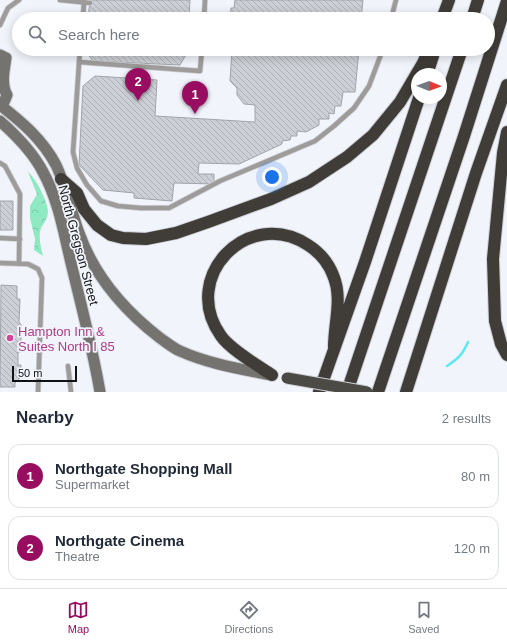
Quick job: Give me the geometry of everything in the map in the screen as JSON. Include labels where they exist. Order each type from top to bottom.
[{"type":"highway","points":[[445,12],[449,0]]},
{"type":"highway","points":[[474,12],[478,0]]},
{"type":"highway","points":[[495,39],[507,1]]},
{"type":"highway","points":[[61,179],[77,194],[84,209],[97,225],[111,234],[122,238],[146,239],[176,233],[271,199],[309,182],[348,157],[373,135],[400,102],[426,56]]},
{"type":"highway","points":[[429,68],[433,56]]},
{"type":"highway","points":[[347,392],[460,56]]},
{"type":"highway","points":[[378,392],[489,56]]},
{"type":"highway","points":[[406,392],[476,173],[507,85]]},
{"type":"highway","points":[[319,392],[417,104]]},
{"type":"highway","points":[[507,132],[502,153],[493,259],[495,321],[501,344],[507,355]]},
{"type":"highway","points":[[272,375],[222,338],[210,316],[208,304],[208,294],[214,272],[224,256],[241,242],[253,236],[279,234],[298,240],[316,250],[331,269],[338,298],[338,312],[334,331],[334,347]]},
{"type":"highway","points":[[287,378],[367,392]]},
{"type":"main road","points":[[0,55],[6,58],[3,87],[7,96],[1,106]]},
{"type":"main road","name":"North Gregson Street","points":[[1,106],[25,125],[48,152],[56,165],[80,235],[98,272],[121,302],[150,330],[179,350],[212,362],[272,375]]},
{"type":"main road","name":"North Gregson Street","points":[[0,122],[28,148],[43,172],[57,205],[100,392]]},
{"type":"lane","points":[[0,25],[8,8],[19,0]]},
{"type":"lane","points":[[60,0],[84,1],[90,3]]},
{"type":"lane","points":[[204,12],[205,0]]},
{"type":"lane","points":[[393,12],[396,0]]},
{"type":"lane","points":[[83,12],[84,1]]},
{"type":"lane","points":[[0,10],[5,13]]},
{"type":"lane","points":[[79,56],[73,152],[77,168],[87,185],[101,201],[118,206],[141,208],[169,208],[220,181],[315,141],[354,108],[369,86],[380,56]]},
{"type":"lane","points":[[79,62],[200,71],[201,56]]},
{"type":"lane","points":[[0,163],[5,166],[20,194],[19,264]]},
{"type":"lane","points":[[0,238],[20,239]]},
{"type":"lane","points":[[0,263],[28,264],[38,269],[42,278],[38,392]]},
{"type":"lane","points":[[68,366],[71,392]]},
{"type":"green space","points":[[28,172],[41,190],[48,211],[47,218],[40,231],[40,242],[43,256],[34,250],[35,239],[30,218],[30,206],[37,194]]},
{"type":"building","points":[[90,0],[190,0],[189,12],[89,12]]},
{"type":"building","points":[[235,0],[363,0],[362,12],[231,12],[231,8],[234,8]]},
{"type":"building","points":[[89,56],[185,56],[180,65],[93,61]]},
{"type":"building","points":[[232,56],[358,56],[355,92],[343,92],[341,106],[335,106],[334,114],[329,113],[329,119],[319,119],[319,125],[306,132],[297,131],[297,136],[291,136],[290,140],[282,141],[282,144],[239,164],[199,163],[198,174],[214,174],[214,184],[174,183],[172,201],[134,198],[134,193],[103,190],[79,165],[83,86],[95,76],[157,80],[155,116],[255,122],[255,105],[244,104],[237,95],[237,88],[230,81]]},
{"type":"building","points":[[0,201],[13,201],[13,230],[0,230]]},
{"type":"building","name":"Hampton Inn & Suites North I 85","points":[[1,285],[17,286],[17,299],[20,299],[19,323],[21,324],[21,352],[18,352],[18,365],[21,365],[20,378],[15,383],[15,387],[0,387]]},
{"type":"waterway","points":[[447,366],[460,356],[468,342]]},
{"type":"place","name":"Northgate Cinema","points":[[138,101]]},
{"type":"place","name":"Northgate Shopping Mall","points":[[195,114]]},
{"type":"place","name":"Hampton Inn & Suites North I 85","points":[[10,338]]}]
